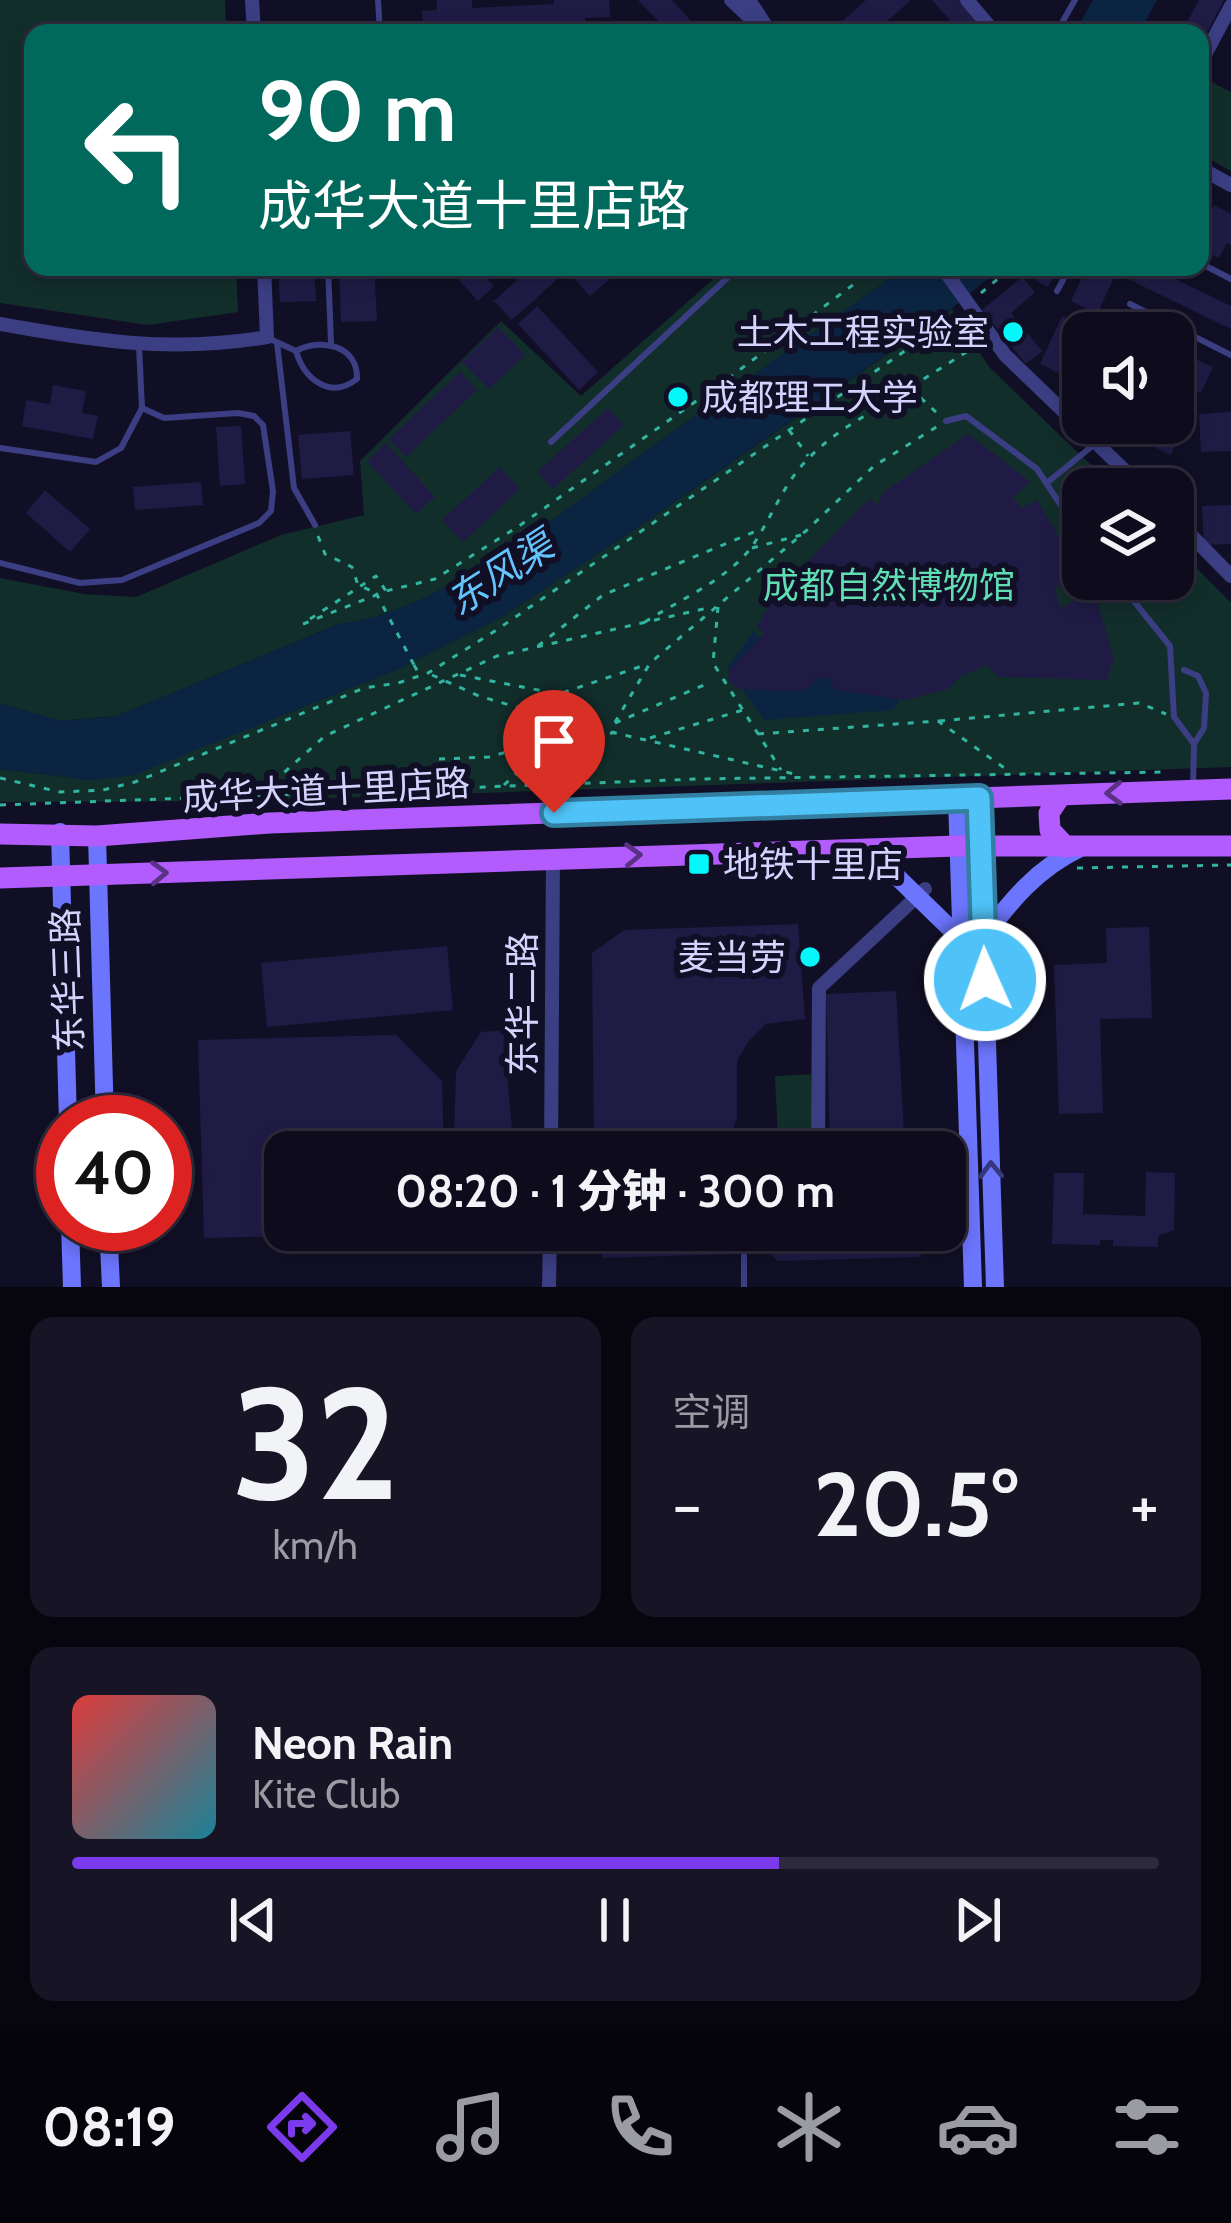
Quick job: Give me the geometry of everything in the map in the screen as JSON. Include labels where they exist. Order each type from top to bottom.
[{"type":"main road","name":"成华大道十里店路","points":[[0,834],[97,836],[270,823],[1060,795],[1193,781],[1231,789]]},
{"type":"main road","points":[[1060,795],[1049,813],[1050,830],[1074,847]]},
{"type":"main road","name":"成华大道十里店路","points":[[0,878],[969,846],[1231,846]]},
{"type":"street","points":[[731,0],[756,24]]},
{"type":"street","points":[[967,0],[987,24]]},
{"type":"street","points":[[1209,47],[1231,6]]},
{"type":"street","points":[[0,324],[139,346],[272,340],[265,276]]},
{"type":"street","points":[[949,276],[1005,355],[1062,410]]},
{"type":"street","points":[[1097,444],[1122,468]]},
{"type":"street","points":[[1194,538],[1231,576]]},
{"type":"street","points":[[968,798],[962,939],[973,1287]]},
{"type":"street","name":"东华三路","points":[[60,832],[67,1095]]},
{"type":"street","name":"东华三路","points":[[97,836],[104,1095]]},
{"type":"street","points":[[969,846],[983,937],[995,1287]]},
{"type":"street","points":[[983,937],[1007,905],[1074,847]]},
{"type":"street","points":[[859,849],[921,893],[962,939]]},
{"type":"street","name":"东华二路","points":[[550,1131],[553,857]]},
{"type":"street","points":[[818,1131],[819,988],[921,893]]},
{"type":"street","points":[[70,1251],[70,1286]]},
{"type":"street","points":[[110,1251],[110,1287]]},
{"type":"street","points":[[549,1287],[550,1251]]},
{"type":"street","points":[[110,1264],[124,1287]]},
{"type":"lane","points":[[328,276],[331,343]]},
{"type":"lane","points":[[550,442],[730,276]]},
{"type":"lane","points":[[1057,291],[1065,276]]},
{"type":"lane","points":[[1130,304],[1231,355]]},
{"type":"lane","points":[[272,340],[296,351],[301,368],[312,380],[346,388],[357,380],[357,366],[331,343],[296,351]]},
{"type":"lane","points":[[272,340],[294,488],[315,525]]},
{"type":"lane","points":[[0,448],[96,462],[121,448],[142,408],[139,346]]},
{"type":"lane","points":[[0,563],[80,583],[122,580],[259,523],[271,511],[273,491],[263,425],[254,416],[164,418],[142,408]]},
{"type":"lane","points":[[946,421],[966,416],[992,431],[1048,482],[1062,505]]},
{"type":"lane","points":[[1048,482],[1095,444]]},
{"type":"lane","points":[[1133,600],[1170,646],[1174,717],[1195,744]]},
{"type":"lane","points":[[1184,670],[1198,676],[1206,693],[1193,781]]},
{"type":"lane","points":[[743,1251],[744,1287]]},
{"type":"path","points":[[386,591],[376,576],[303,624],[386,591],[435,579],[519,526],[802,324],[859,276]]},
{"type":"path","points":[[0,778],[60,792],[103,790],[182,765],[364,688],[430,674],[789,430],[1001,276]]},
{"type":"path","points":[[645,622],[733,565],[751,548],[809,458],[992,336]]},
{"type":"path","points":[[615,732],[614,724],[650,663],[802,535],[874,466],[946,421],[910,388]]},
{"type":"path","points":[[789,430],[809,458]]},
{"type":"path","points":[[315,525],[325,554],[352,567],[358,584],[376,592],[420,676]]},
{"type":"path","points":[[536,647],[616,588],[762,528]]},
{"type":"path","points":[[751,548],[802,535]]},
{"type":"path","points":[[260,793],[325,736],[497,656],[718,605]]},
{"type":"path","points":[[718,605],[713,663],[782,770]]},
{"type":"path","points":[[458,674],[559,694],[650,663]]},
{"type":"path","points":[[430,674],[478,696],[587,729],[807,777]]},
{"type":"path","points":[[614,724],[704,686]]},
{"type":"path","points":[[758,734],[1139,703],[1174,717]]},
{"type":"path","points":[[649,739],[743,710]]},
{"type":"path","points":[[938,721],[1013,774]]},
{"type":"path","points":[[439,759],[489,757],[587,729]]},
{"type":"path","points":[[503,786],[531,760],[615,732]]},
{"type":"path","points":[[0,805],[807,777],[1013,774],[1193,781]]},
{"type":"path","points":[[1046,868],[1231,865]]},
{"type":"green space","points":[[0,0],[225,0],[226,24],[24,24],[24,276],[236,276],[238,312],[148,325],[0,303]]},
{"type":"green space","points":[[1209,81],[1231,92],[1231,171],[1209,159]]},
{"type":"green space","points":[[717,276],[893,276],[547,524],[420,600],[379,616],[339,624],[117,716],[59,721],[0,703],[0,578],[84,594],[136,597],[281,535],[364,515],[360,461],[501,321],[581,396]]},
{"type":"green space","name":"成都自然博物馆","points":[[952,309],[989,367],[1062,437],[1062,444],[1069,444],[1094,468],[1062,468],[1062,600],[1194,600],[1194,565],[1231,603],[1231,767],[250,801],[0,802],[0,769],[91,780],[268,720],[396,670],[500,618]]},
{"type":"green space","points":[[811,1074],[814,1131],[778,1131],[775,1076]]},
{"type":"water","points":[[1093,0],[1157,0],[1144,24],[1079,24]]},
{"type":"water","name":"东风渠","points":[[893,276],[991,276],[656,515],[500,618],[396,670],[134,775],[91,780],[0,769],[0,703],[59,721],[117,716],[339,624],[379,616],[420,600],[506,552]]},
{"type":"water","points":[[754,631],[788,675],[893,678],[900,699],[893,710],[764,720],[727,668]]},
{"type":"building","points":[[437,0],[472,0],[472,8],[609,0],[610,17],[585,18],[585,24],[423,24],[422,11],[437,10]]},
{"type":"building","points":[[638,0],[672,0],[692,22],[661,24]]},
{"type":"building","points":[[866,0],[911,0],[884,24],[839,24]]},
{"type":"building","points":[[932,0],[959,0],[979,24],[953,24]]},
{"type":"building","points":[[1199,0],[1224,0],[1209,29],[1209,24],[1186,24]]},
{"type":"building","points":[[1214,205],[1231,214],[1231,245],[1227,243],[1219,258],[1213,255],[1211,260],[1209,259],[1209,215]]},
{"type":"building","points":[[279,276],[315,276],[316,301],[280,302]]},
{"type":"building","points":[[339,276],[374,276],[377,321],[341,322]]},
{"type":"building","points":[[455,276],[485,276],[494,286],[478,301]]},
{"type":"building","points":[[521,276],[561,276],[512,320],[494,301]]},
{"type":"building","points":[[572,276],[610,279],[590,296]]},
{"type":"building","points":[[1028,276],[1054,276],[1048,287]]},
{"type":"building","points":[[1083,276],[1115,276],[1098,312],[1071,301]]},
{"type":"building","points":[[1169,276],[1231,306],[1231,329],[1126,278]]},
{"type":"building","name":"土木工程实验室","points":[[1022,277],[1035,292],[1011,313],[1042,351],[1026,364],[982,310]]},
{"type":"building","points":[[537,306],[598,372],[579,390],[518,324]]},
{"type":"building","points":[[1062,316],[1062,375],[1040,364]]},
{"type":"building","points":[[498,327],[525,355],[489,389],[462,362]]},
{"type":"building","points":[[1194,358],[1213,367],[1201,393],[1194,390]]},
{"type":"building","points":[[460,372],[477,390],[406,457],[389,439]]},
{"type":"building","points":[[53,385],[86,391],[82,413],[98,416],[93,439],[22,426],[26,400],[50,404]]},
{"type":"building","points":[[608,408],[624,425],[553,489],[537,472]]},
{"type":"building","points":[[1231,412],[1231,451],[1201,452],[1199,414]]},
{"type":"building","points":[[241,426],[245,484],[220,486],[216,427]]},
{"type":"building","points":[[350,431],[354,475],[302,479],[298,435]]},
{"type":"building","name":"成都自然博物馆","points":[[968,434],[1031,482],[1013,497],[1021,508],[1037,500],[1062,542],[1062,584],[1055,588],[1060,608],[1076,600],[1097,600],[1114,659],[1107,680],[998,677],[987,665],[961,676],[948,689],[905,700],[835,690],[829,679],[814,678],[814,684],[800,691],[737,689],[728,679],[730,669],[764,634],[757,627],[775,595],[869,499],[877,505],[884,492]]},
{"type":"building","points":[[386,443],[435,497],[416,514],[367,461]]},
{"type":"building","points":[[1148,444],[1176,444],[1171,455]]},
{"type":"building","points":[[500,467],[520,489],[463,542],[442,520]]},
{"type":"building","points":[[201,482],[203,505],[135,510],[133,487]]},
{"type":"building","points":[[45,490],[90,529],[70,552],[26,513]]},
{"type":"building","points":[[1231,505],[1231,544],[1204,545],[1202,506]]},
{"type":"building","points":[[798,924],[805,1019],[766,1024],[748,1042],[737,1061],[737,1118],[732,1131],[594,1131],[592,953],[624,930]]},
{"type":"building","points":[[1149,927],[1152,1018],[1100,1019],[1103,1113],[1059,1114],[1054,965],[1107,963],[1106,928]]},
{"type":"building","points":[[447,946],[453,1010],[267,1027],[261,963]]},
{"type":"building","points":[[896,991],[904,1131],[829,1131],[826,994]]},
{"type":"building","points":[[503,1030],[512,1131],[454,1131],[456,1071],[481,1032]]},
{"type":"building","points":[[396,1035],[442,1081],[443,1131],[264,1131],[264,1237],[204,1238],[198,1040]]},
{"type":"building","points":[[1146,1172],[1175,1173],[1174,1230],[1158,1236],[1158,1247],[1113,1246],[1113,1240],[1100,1240],[1100,1245],[1052,1244],[1054,1173],[1084,1173],[1083,1214],[1145,1216]]},
{"type":"building","points":[[602,1251],[734,1251],[734,1254],[602,1258]]},
{"type":"building","points":[[767,1251],[921,1251],[921,1257],[778,1261]]},
{"type":"place","name":"土木工程实验室","points":[[1013,332]]},
{"type":"place","name":"成都理工大学","points":[[678,397]]},
{"type":"place","name":"地铁十里店","points":[[699,864]]},
{"type":"place","name":"麦当劳","points":[[810,957]]},
{"type":"route","points":[[554,813],[979,798],[985,980]]}]
